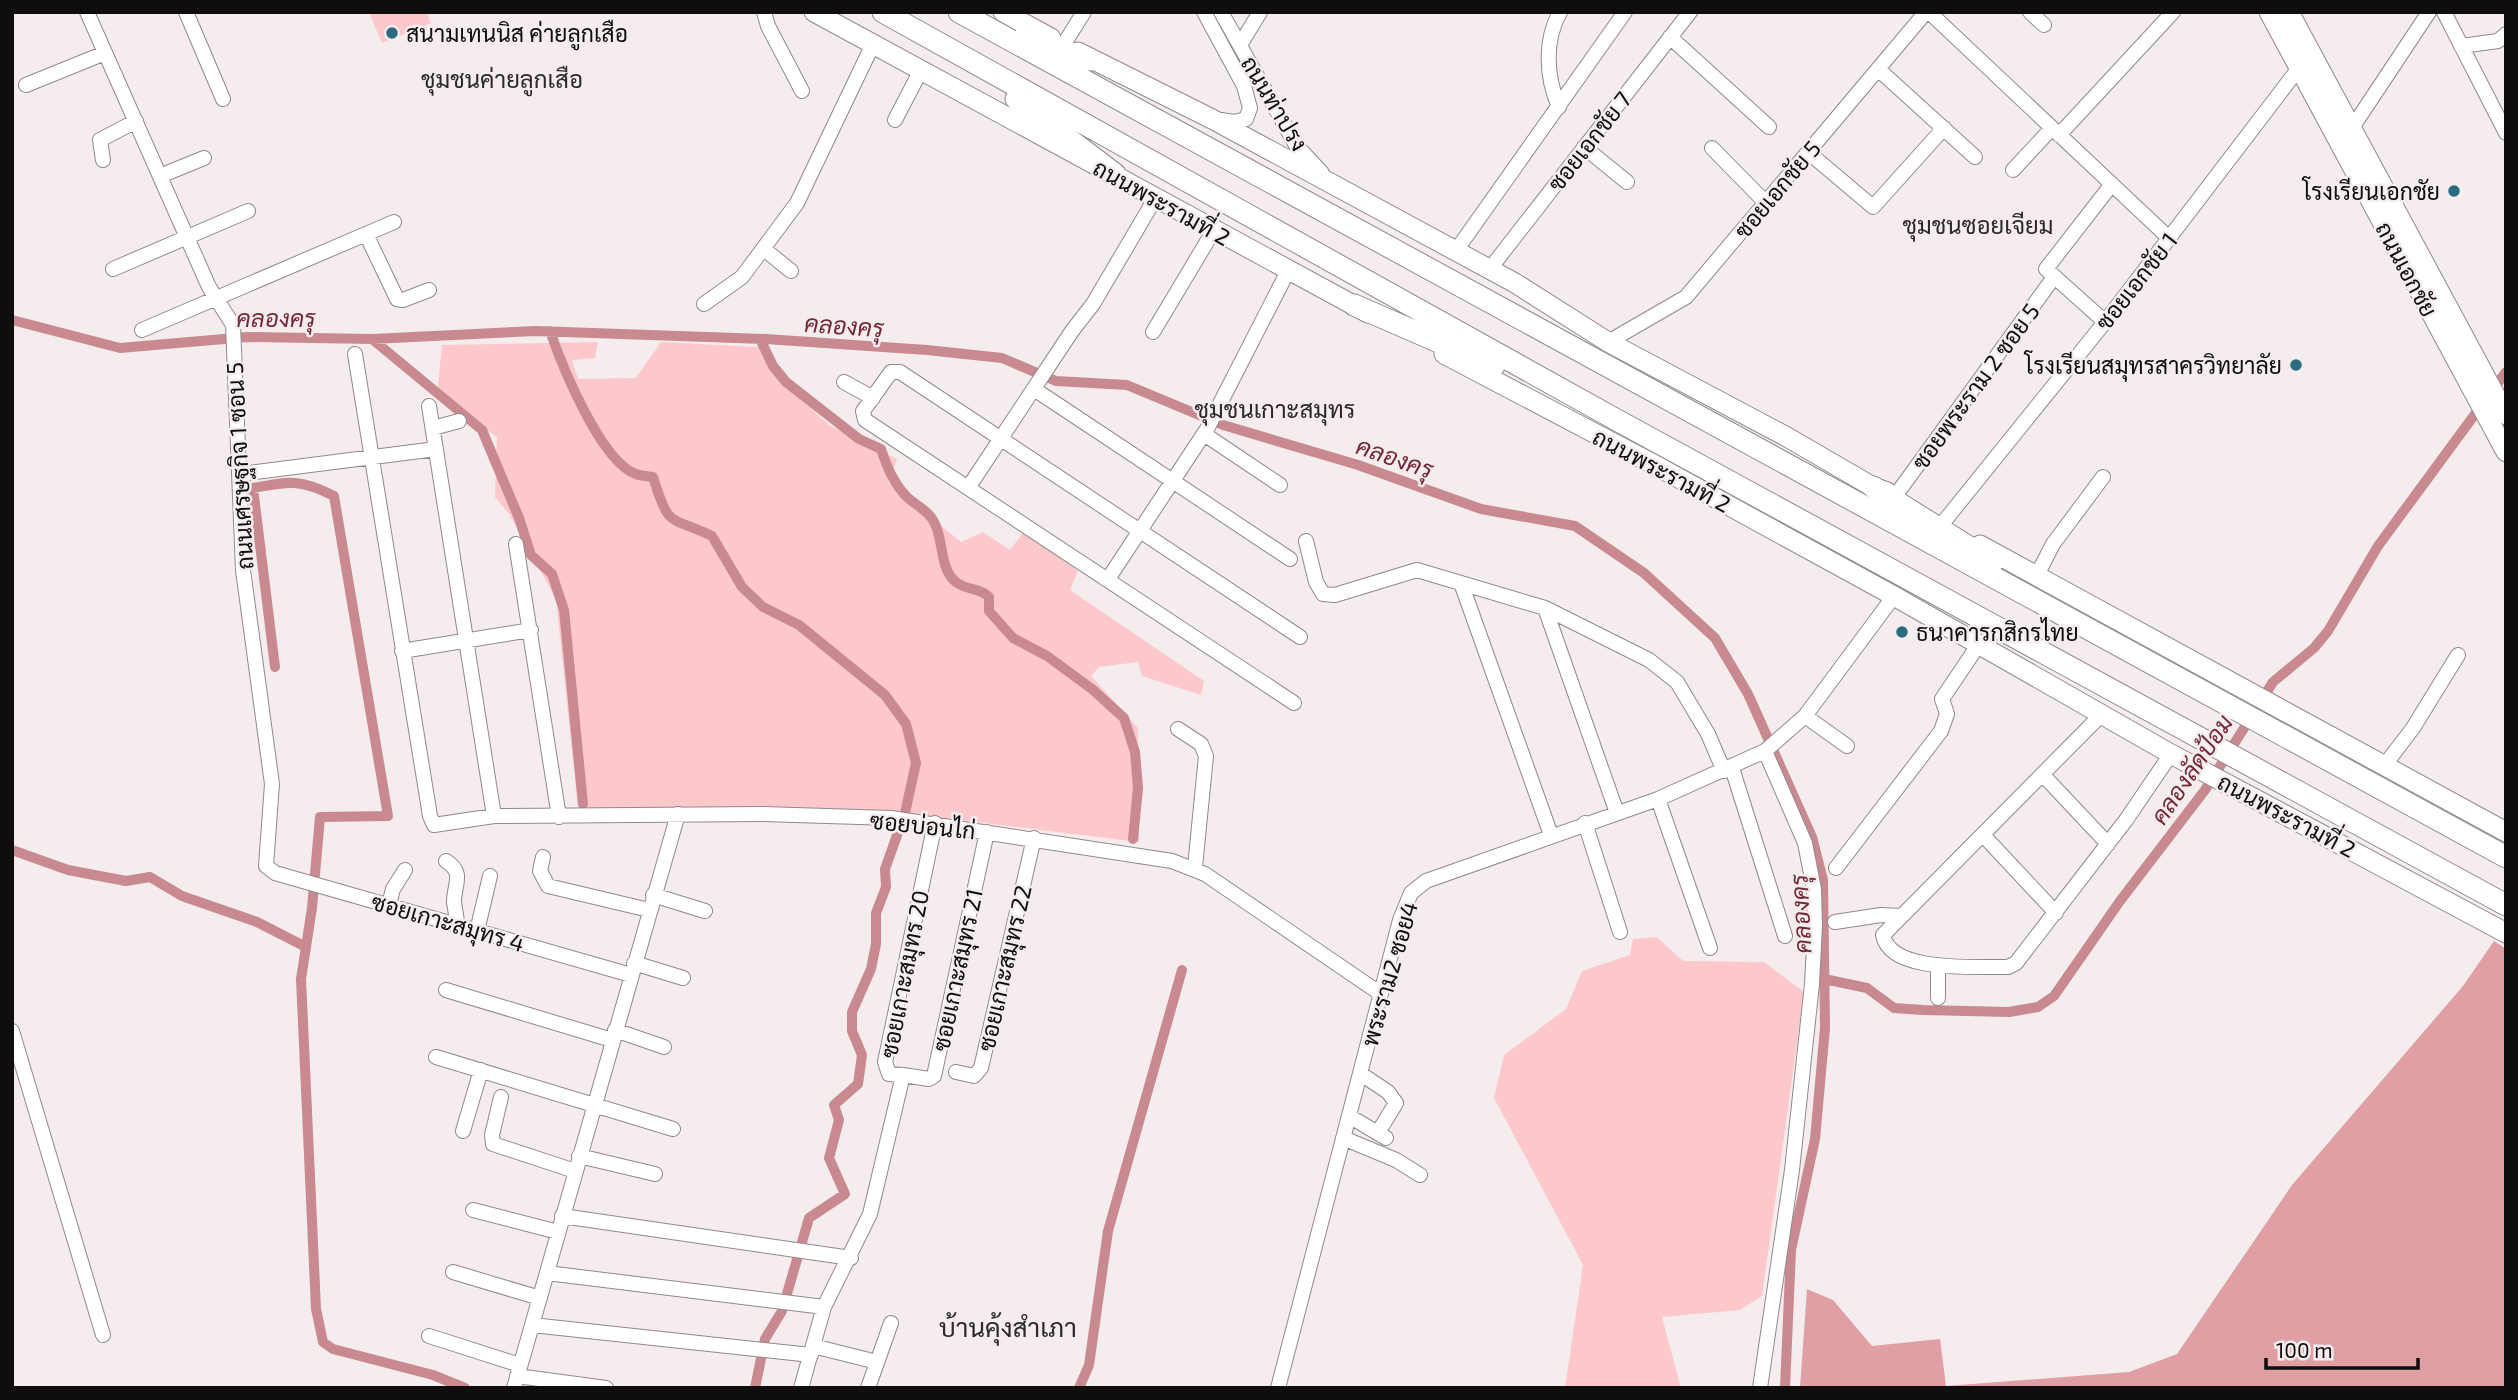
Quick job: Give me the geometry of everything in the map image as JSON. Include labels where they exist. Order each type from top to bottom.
[{"type":"highway","name":"ถนนพระรามที่ 2","points":[[883,12],[1615,419],[2506,905]]},
{"type":"highway","points":[[959,13],[1090,60]]},
{"type":"highway","points":[[959,13],[2239,704],[2266,714],[2506,857]]},
{"type":"highway","points":[[924,34],[1054,126],[1115,174]]},
{"type":"highway","points":[[1354,305],[1615,419]]},
{"type":"highway","points":[[1873,487],[2239,704]]},
{"type":"main road","name":"ถนนพระรามที่ 2","points":[[814,12],[1115,174],[1288,271],[1895,596],[2171,754],[2506,933]]},
{"type":"main road","points":[[1003,12],[1090,60],[1212,120],[1337,187],[1489,270],[1608,342],[1787,436],[1873,487],[1896,495],[2036,577],[2239,704]]},
{"type":"main road","name":"ถนนเอกชัย","points":[[2269,12],[2479,385],[2496,410],[2506,452]]},
{"type":"main road","name":"ถนนเอกชัย","points":[[2289,12],[2352,128],[2479,385]]},
{"type":"main road","points":[[2266,714],[2384,766],[2506,832]]},
{"type":"street","name":"ถนนเศรษฐกิจ 1 ซอน 5","points":[[87,12],[186,237],[216,298],[233,325],[247,608],[272,784],[266,866]]},
{"type":"street","points":[[186,12],[223,99]]},
{"type":"street","points":[[764,12],[768,26],[802,92]]},
{"type":"street","name":"ถนนท่าปรง","points":[[1204,12],[1250,99],[1246,119],[1234,122],[1212,120]]},
{"type":"street","name":"ถนนท่าปรง","points":[[1221,12],[1296,145],[1337,187]]},
{"type":"street","points":[[1240,45],[1261,12]]},
{"type":"street","points":[[1559,107],[1550,85],[1550,31],[1560,12]]},
{"type":"street","points":[[1455,253],[1625,12]]},
{"type":"street","name":"ซอยเอกชัย 7","points":[[1489,270],[1690,12]]},
{"type":"street","points":[[1927,12],[2169,238]]},
{"type":"street","name":"ซอยเอกชัย 5","points":[[1608,342],[1686,297],[1927,12]]},
{"type":"street","points":[[2030,12],[2044,25]]},
{"type":"street","points":[[2013,170],[2056,131],[2173,12]]},
{"type":"street","points":[[2352,128],[2429,12]]},
{"type":"street","points":[[2444,12],[2506,133]]},
{"type":"street","points":[[1064,44],[1081,14]]},
{"type":"street","points":[[2461,46],[2498,41],[2506,34]]},
{"type":"street","points":[[1670,37],[1769,127]]},
{"type":"street","points":[[704,304],[732,287],[797,203],[873,44]]},
{"type":"street","points":[[26,85],[105,53]]},
{"type":"street","name":"ซอยเอกชัย 1","points":[[1942,524],[2105,322],[2300,68]]},
{"type":"street","points":[[1878,69],[1975,157]]},
{"type":"street","points":[[895,120],[920,70]]},
{"type":"street","points":[[103,160],[100,140],[136,121]]},
{"type":"street","points":[[1808,152],[1873,207],[1944,128]]},
{"type":"street","points":[[1584,146],[1627,182]]},
{"type":"street","points":[[1712,148],[1766,203]]},
{"type":"street","points":[[160,176],[204,158]]},
{"type":"street","points":[[2105,322],[2046,269],[2112,184]]},
{"type":"street","points":[[968,488],[1104,286],[1156,197]]},
{"type":"street","points":[[113,270],[248,211]]},
{"type":"street","points":[[142,330],[394,222]]},
{"type":"street","points":[[1153,331],[1214,230]]},
{"type":"street","points":[[366,234],[397,299],[403,300],[429,290]]},
{"type":"street","points":[[764,249],[791,271]]},
{"type":"street","points":[[1108,579],[1208,427],[1288,271]]},
{"type":"street","name":"ซอยพระราม 2 ซอย 5","points":[[1896,495],[2054,277]]},
{"type":"street","points":[[355,354],[402,651],[531,631]]},
{"type":"street","points":[[1293,703],[865,420],[863,411],[891,372],[901,372],[1300,637]]},
{"type":"street","points":[[844,382],[873,398]]},
{"type":"street","points":[[1040,382],[1172,481],[1290,559]]},
{"type":"street","points":[[429,406],[494,816]]},
{"type":"street","points":[[433,428],[459,421]]},
{"type":"street","points":[[1208,427],[1280,485]]},
{"type":"street","points":[[240,474],[436,449]]},
{"type":"street","points":[[2036,577],[2053,544],[2103,477]]},
{"type":"street","points":[[1306,541],[1319,589],[1328,596],[1417,570],[1545,608],[1648,660],[1676,682],[1703,723],[1728,770],[1785,936]]},
{"type":"street","points":[[516,544],[559,817]]},
{"type":"street","points":[[1461,583],[1551,835]]},
{"type":"street","points":[[1847,746],[1805,716],[1895,596]]},
{"type":"street","points":[[1545,608],[1617,813]]},
{"type":"street","points":[[1836,868],[1941,731],[1947,714],[1942,699],[1979,644]]},
{"type":"street","name":"ซอยบ่อนไก่","points":[[402,651],[432,823],[438,825],[494,816],[678,814],[891,818],[1034,838],[1195,867],[1381,994]]},
{"type":"street","points":[[2384,766],[2413,728],[2458,655]]},
{"type":"street","points":[[2102,714],[1883,935],[1883,940],[1910,961],[1938,965],[2008,967],[2016,964],[2108,844],[2171,754]]},
{"type":"street","name":"พระราม2 ซอย4","points":[[1278,1388],[1403,908],[1410,892],[1426,881],[1658,799],[1728,770],[1766,749],[1805,716]]},
{"type":"street","points":[[1178,729],[1201,744],[1206,757],[1195,867]]},
{"type":"street","points":[[1760,1388],[1792,1170],[1812,984],[1815,926],[1814,888],[1805,843],[1766,749]]},
{"type":"street","points":[[2043,775],[2108,844]]},
{"type":"street","points":[[1658,799],[1710,948]]},
{"type":"street","points":[[517,1376],[678,814]]},
{"type":"street","name":"ซอยเกาะสมุทร 20","points":[[801,1388],[824,1307],[851,1258],[877,1191],[903,1075],[889,1073],[885,1062],[935,823]]},
{"type":"street","points":[[1585,823],[1620,932]]},
{"type":"street","name":"ซอยเกาะสมุทร 21","points":[[903,1075],[929,1079],[934,1076],[987,832]]},
{"type":"street","points":[[1983,835],[2056,913]]},
{"type":"street","name":"ซอยเกาะสมุทร 22","points":[[956,1072],[974,1076],[981,1068],[1034,838]]},
{"type":"street","points":[[543,857],[540,871],[548,886],[649,910]]},
{"type":"street","points":[[446,861],[454,866],[458,874],[454,901],[457,925]]},
{"type":"street","name":"ซอยเกาะสมุทร 4","points":[[266,866],[275,873],[477,931],[633,969],[683,978]]},
{"type":"street","points":[[389,905],[393,889],[405,870]]},
{"type":"street","points":[[477,931],[490,876]]},
{"type":"street","points":[[653,895],[705,911]]},
{"type":"street","points":[[1835,922],[1881,915],[1902,916]]},
{"type":"street","points":[[1938,965],[1938,998]]},
{"type":"street","points":[[446,990],[664,1047]]},
{"type":"street","points":[[12,1031],[103,1335]]},
{"type":"street","points":[[436,1057],[673,1129]]},
{"type":"street","points":[[463,1131],[481,1070]]},
{"type":"street","points":[[1349,1116],[1384,1132],[1396,1102],[1361,1074]]},
{"type":"street","points":[[501,1097],[492,1135],[493,1144],[577,1163],[655,1174]]},
{"type":"street","points":[[1343,1138],[1396,1160],[1420,1175]]},
{"type":"street","points":[[473,1210],[558,1232]]},
{"type":"street","points":[[562,1216],[794,1247],[851,1258]]},
{"type":"street","points":[[453,1272],[540,1298]]},
{"type":"street","points":[[547,1273],[824,1307]]},
{"type":"street","points":[[868,1388],[891,1323]]},
{"type":"street","points":[[532,1325],[762,1350],[812,1351],[877,1362]]},
{"type":"street","points":[[429,1336],[517,1376],[606,1388]]},
{"type":"shaded area","name":"สนามเทนนิส ค่ายลูกเสือ","points":[[369,12],[427,12],[431,23],[382,43]]},
{"type":"shaded area","points":[[598,342],[595,358],[572,360],[578,379],[636,378],[661,342],[758,347],[773,374],[829,425],[897,459],[888,482],[961,542],[983,532],[1010,550],[1024,531],[1078,571],[1070,590],[1204,681],[1201,695],[1142,676],[1138,662],[1099,667],[1091,676],[1138,728],[1139,842],[892,812],[578,808],[556,599],[509,514],[495,497],[497,437],[437,394],[442,345]]},
{"type":"shaded area","points":[[1657,937],[1683,961],[1764,962],[1804,992],[1762,1296],[1740,1310],[1662,1317],[1681,1388],[1565,1388],[1583,1265],[1494,1098],[1504,1055],[1566,1009],[1582,971],[1630,955],[1633,939]]},
{"type":"shaded area","points":[[2494,941],[2506,949],[2506,1388],[1800,1388],[1807,1289],[1833,1300],[1872,1346],[1940,1339],[1946,1386],[2129,1372],[2177,1354],[2292,1185],[2463,986]]},
{"type":"waterway","name":"คลองครุ","points":[[12,320],[120,348],[247,337],[372,339],[536,331],[766,339],[1002,358],[1056,381],[1127,385],[1223,425],[1358,465],[1481,509],[1575,526],[1644,573],[1715,638],[1748,694],[1812,837],[1823,880],[1825,1028],[1815,1139],[1791,1250],[1785,1388]]},
{"type":"waterway","points":[[550,331],[584,411],[609,452],[636,474],[653,477],[663,505],[672,518],[712,536],[742,587],[763,607],[799,625],[885,695],[906,724],[916,763],[905,813],[885,869],[886,887],[876,913],[876,944],[871,969],[852,1012],[852,1031],[862,1055],[858,1084],[834,1105],[839,1120],[829,1158],[845,1194],[809,1218],[782,1311],[765,1339],[755,1388]]},
{"type":"waterway","points":[[372,339],[482,430],[519,518],[531,555],[552,574],[564,610],[583,804]]},
{"type":"waterway","points":[[760,339],[773,366],[786,382],[859,439],[881,449],[897,485],[934,522],[944,562],[956,582],[989,597],[989,611],[1013,638],[1047,656],[1092,689],[1124,718],[1135,752],[1138,788],[1133,839]]},
{"type":"waterway","name":"คลองลัดป้อม","points":[[1824,979],[1867,988],[1894,1008],[2009,1012],[2038,1007],[2054,996],[2120,901],[2205,790],[2273,682],[2314,648],[2328,631],[2378,546],[2506,372]]},
{"type":"waterway","points":[[275,667],[253,488],[277,484],[304,484],[334,496],[388,816],[320,817],[312,908],[301,979],[316,1309],[323,1342],[333,1349],[433,1375],[465,1388]]},
{"type":"waterway","points":[[12,850],[68,870],[126,881],[150,877],[182,896],[257,922],[306,947]]},
{"type":"waterway","points":[[1079,1388],[1089,1365],[1108,1231],[1182,970]]},
{"type":"place","name":"สนามเทนนิส ค่ายลูกเสือ","points":[[392,33]]},
{"type":"place","name":"โรงเรียนเอกชัย","points":[[2454,191]]},
{"type":"place","name":"โรงเรียนสมุทรสาครวิทยาลัย","points":[[2296,365]]},
{"type":"place","name":"ธนาคารกสิกรไทย","points":[[1902,632]]},
{"type":"district","name":"ชุมชนค่ายลูกเสือ","points":[[502,78]]},
{"type":"district","name":"ชุมชนซอยเจียม","points":[[1978,224]]},
{"type":"district","name":"ชุมชนเกาะสมุทร","points":[[1275,408]]},
{"type":"district","name":"บ้านคุ้งสำเภา","points":[[1008,1326]]}]
